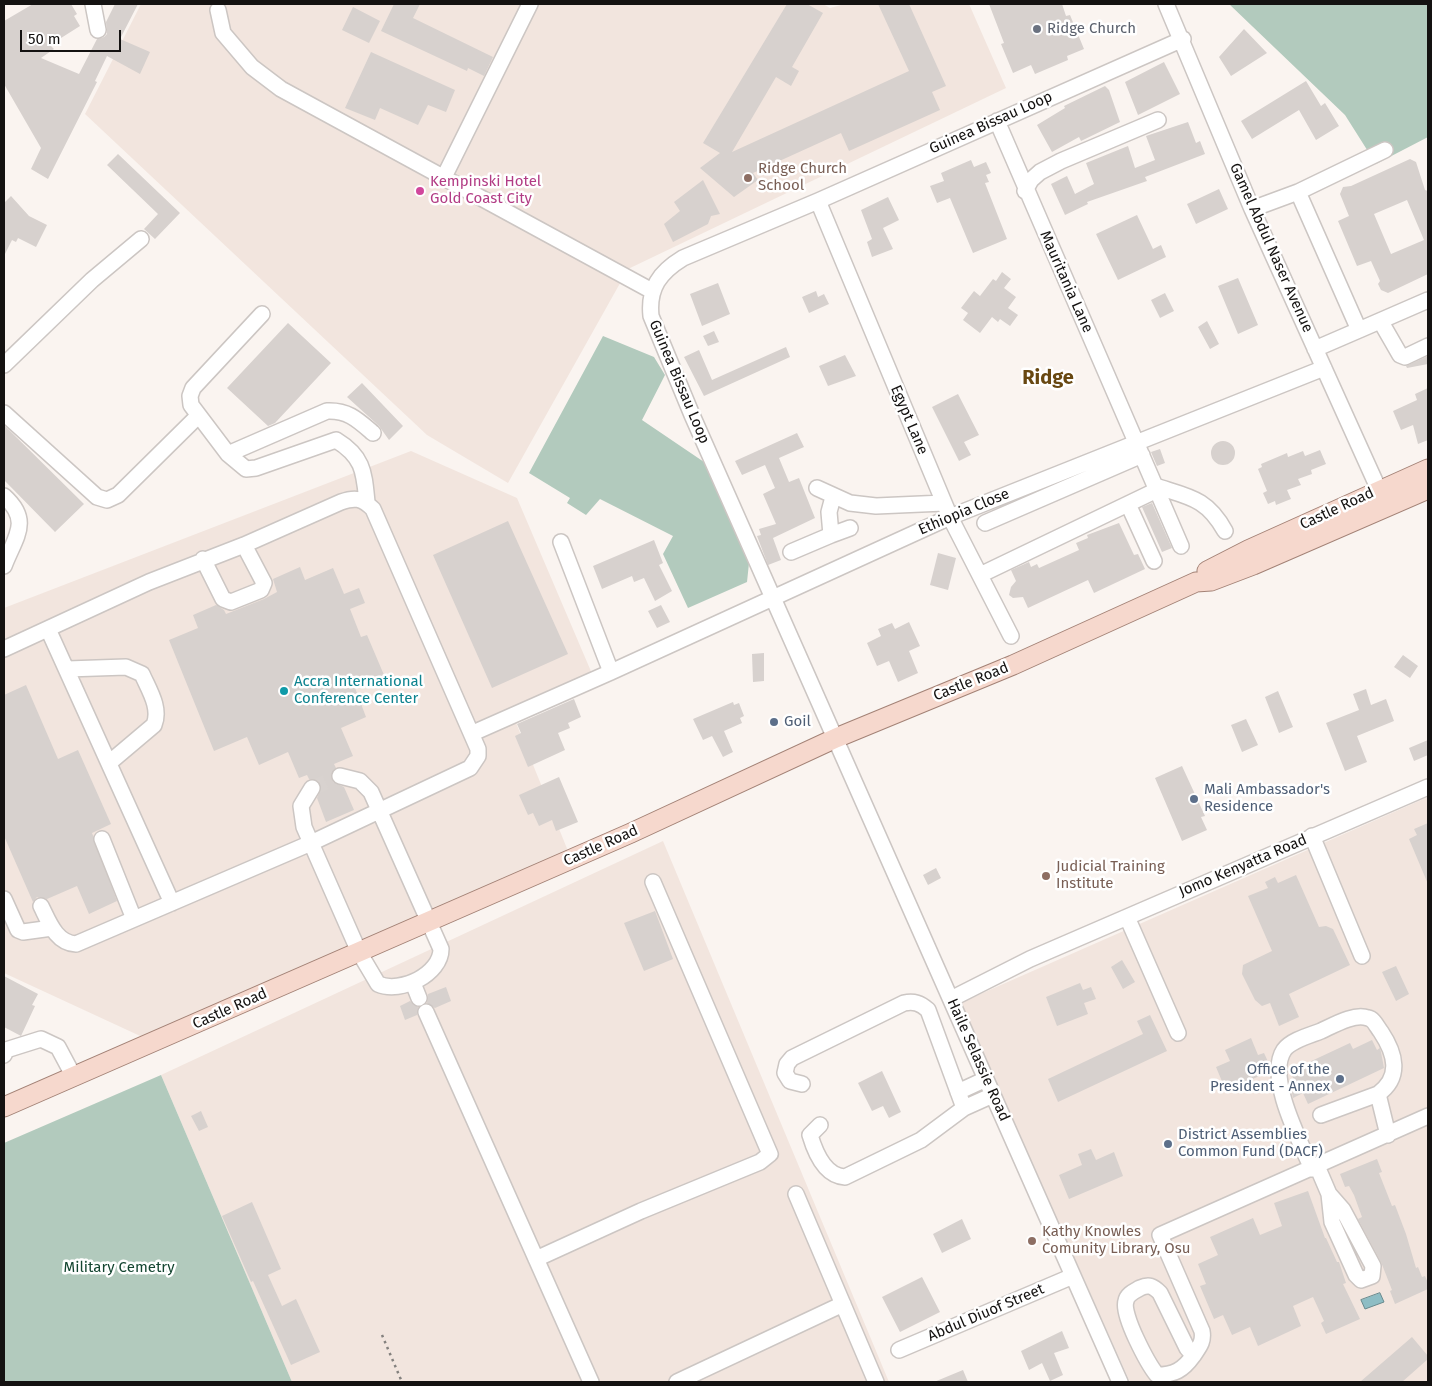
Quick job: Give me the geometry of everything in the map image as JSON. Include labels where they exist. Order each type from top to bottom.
[{"type":"main road","name":"Castle Road","points":[[1196,582],[1205,572],[1248,550],[1428,469]]},
{"type":"main road","name":"Castle Road","points":[[5,1104],[74,1077],[631,833],[836,738],[1013,665],[1196,582],[1211,581],[1254,565],[1428,489]]},
{"type":"street","points":[[93,4],[98,30]]},
{"type":"street","points":[[444,177],[530,4]]},
{"type":"street","name":"Gamel Abdul Naser Avenue","points":[[1166,4],[1183,39],[1252,209],[1379,490]]},
{"type":"street","points":[[218,10],[223,33],[252,67],[281,89],[652,291]]},
{"type":"street","name":"Guinea Bissau Loop","points":[[836,738],[692,416],[651,316],[652,291],[657,279],[667,267],[683,258],[818,201],[1183,39]]},
{"type":"street","points":[[1025,191],[1031,180],[1040,172],[1061,161],[1158,120]]},
{"type":"street","name":"Mauritania Lane","points":[[997,121],[1025,191],[1181,546]]},
{"type":"street","points":[[1252,209],[1298,192],[1384,150]]},
{"type":"street","points":[[1298,192],[1359,330]]},
{"type":"street","name":"Egypt Lane","points":[[818,201],[950,517],[1010,636]]},
{"type":"street","points":[[4,365],[92,280],[140,239]]},
{"type":"street","points":[[1316,349],[1428,300]]},
{"type":"street","points":[[262,314],[193,388],[190,396],[191,405],[228,454],[246,469],[256,468],[336,440],[351,449],[363,470],[366,502]]},
{"type":"street","points":[[1381,322],[1400,355],[1405,357],[1428,346]]},
{"type":"street","name":"Ethiopia Close","points":[[473,733],[612,672],[773,596],[950,517],[1139,448],[1324,368]]},
{"type":"street","points":[[228,454],[328,411],[341,410],[355,417],[373,433]]},
{"type":"street","points":[[4,413],[97,497],[107,500],[118,495],[198,416]]},
{"type":"street","points":[[985,523],[1139,448]]},
{"type":"street","points":[[817,488],[833,497],[850,503],[876,506],[944,503]]},
{"type":"street","points":[[980,576],[1128,504],[1156,488],[1206,505],[1216,514],[1225,531]]},
{"type":"street","points":[[4,496],[20,516],[20,526],[4,566]]},
{"type":"street","points":[[832,535],[829,512],[833,497]]},
{"type":"street","points":[[4,648],[203,559],[244,545],[353,498],[366,502],[372,509],[473,733],[478,749],[478,756],[470,768],[310,843],[76,944],[62,940],[52,928],[41,906]]},
{"type":"street","points":[[1128,504],[1154,561]]},
{"type":"street","points":[[791,552],[850,528]]},
{"type":"street","points":[[561,542],[612,672]]},
{"type":"street","points":[[203,559],[223,598],[231,602],[261,590],[264,583],[244,545]]},
{"type":"street","points":[[48,629],[172,903]]},
{"type":"street","points":[[67,669],[126,667],[142,674],[157,710],[154,725],[109,763]]},
{"type":"street","name":"Haile Selassie Road","points":[[836,738],[1120,1382]]},
{"type":"street","points":[[312,788],[301,806],[304,828],[359,952],[378,984],[394,988],[413,983],[438,963],[441,956],[441,948],[381,810],[371,792],[360,781],[340,776]]},
{"type":"street","name":"Jomo Kenyatta Road","points":[[951,999],[1030,959],[1428,787]]},
{"type":"street","points":[[1312,836],[1362,956]]},
{"type":"street","points":[[102,839],[134,919]]},
{"type":"street","points":[[536,1259],[641,1211],[760,1162],[770,1154],[653,882]]},
{"type":"street","points":[[4,899],[18,930],[23,932],[52,928]]},
{"type":"street","points":[[1127,917],[1178,1033]]},
{"type":"street","points":[[413,983],[419,998]]},
{"type":"street","points":[[802,1084],[790,1081],[786,1073],[787,1064],[792,1058],[904,1003],[912,1001],[922,1004],[928,1010],[964,1108]]},
{"type":"street","points":[[426,1012],[591,1382]]},
{"type":"street","points":[[1321,1116],[1378,1094],[1392,1080],[1396,1067],[1388,1042],[1369,1018],[1352,1018],[1289,1044],[1281,1058],[1280,1091],[1314,1167],[1329,1194],[1343,1210],[1366,1252],[1374,1271],[1372,1276],[1363,1280],[1358,1278],[1332,1222],[1329,1194]]},
{"type":"street","points":[[4,1054],[6,1050],[41,1040],[58,1047],[74,1077]]},
{"type":"street","points":[[958,1092],[986,1079]]},
{"type":"street","points":[[1378,1094],[1388,1135]]},
{"type":"street","points":[[820,1125],[810,1135],[812,1141],[828,1172],[837,1177],[845,1177],[921,1140],[964,1108],[994,1095]]},
{"type":"street","points":[[1193,1355],[1187,1348],[1160,1293],[1154,1287],[1146,1286],[1132,1292],[1126,1300],[1126,1311],[1148,1365],[1157,1375],[1170,1375],[1182,1370],[1193,1355],[1202,1342],[1202,1331],[1160,1235],[1428,1116]]},
{"type":"street","points":[[796,1194],[876,1382]]},
{"type":"street","points":[[1339,1236],[1354,1229]]},
{"type":"street","points":[[1350,1259],[1366,1252]]},
{"type":"street","name":"Abdul Diuof Street","points":[[899,1350],[1073,1276]]},
{"type":"street","points":[[677,1382],[842,1304]]},
{"type":"path","points":[[382,1335],[402,1382]]},
{"type":"shaded area","name":"Kempinski Hotel Gold Coast City","points":[[141,4],[823,4],[830,8],[845,4],[969,4],[1006,88],[628,269],[508,483],[427,435],[85,114]]},
{"type":"shaded area","points":[[411,451],[517,498],[593,676],[510,708],[568,851],[151,1041],[4,973],[4,608]]},
{"type":"shaded area","points":[[1428,797],[1428,1382],[1130,1382],[960,1003]]},
{"type":"shaded area","points":[[663,841],[889,1382],[292,1382],[161,1075]]},
{"type":"green space","points":[[1229,4],[1428,4],[1428,137],[1376,164],[1345,115]]},
{"type":"green space","points":[[603,336],[654,357],[665,375],[642,420],[704,462],[749,563],[747,582],[688,608],[663,554],[673,536],[600,499],[586,515],[567,503],[570,498],[529,473]]},
{"type":"green space","name":"Military Cemetry","points":[[161,1075],[292,1382],[4,1382],[4,1143]]},
{"type":"water","points":[[1380,1293],[1384,1302],[1365,1309],[1361,1300]]},
{"type":"building","points":[[33,4],[71,4],[77,14],[74,16],[80,26],[50,45],[54,49],[41,58],[79,74],[97,39],[107,34],[106,22],[115,4],[138,4],[120,39],[150,52],[140,74],[107,56],[95,81],[97,82],[48,179],[31,169],[41,148],[4,84],[4,21]]},
{"type":"building","points":[[394,4],[420,4],[413,18],[493,57],[484,76],[468,68],[467,71],[381,31]]},
{"type":"building","points":[[787,4],[807,4],[823,13],[792,67],[799,71],[791,86],[776,77],[732,152],[909,71],[878,4],[909,4],[946,86],[932,92],[940,110],[849,151],[841,133],[753,173],[758,180],[734,197],[700,168],[720,153],[703,143]]},
{"type":"building","name":"Ridge Church","points":[[989,4],[1062,4],[1066,16],[1070,15],[1084,49],[1067,56],[1068,60],[1035,74],[1031,65],[1013,73],[1001,44],[1004,43]]},
{"type":"building","points":[[353,7],[380,21],[369,43],[342,30]]},
{"type":"building","points":[[1244,29],[1267,53],[1231,76],[1219,57]]},
{"type":"building","points":[[371,52],[455,90],[446,112],[428,105],[418,125],[380,108],[375,120],[345,108]]},
{"type":"building","points":[[1164,62],[1180,94],[1138,115],[1125,82]]},
{"type":"building","points":[[1306,81],[1321,106],[1325,103],[1339,126],[1316,140],[1299,110],[1252,139],[1241,121]]},
{"type":"building","points":[[1105,86],[1109,90],[1120,122],[1081,141],[1079,137],[1052,152],[1037,125],[1065,108],[1064,106]]},
{"type":"building","points":[[1188,122],[1196,143],[1200,141],[1205,154],[1145,177],[1147,181],[1087,202],[1088,204],[1065,215],[1051,184],[1067,176],[1075,194],[1094,184],[1086,163],[1128,146],[1135,168],[1155,160],[1146,136]]},
{"type":"building","points":[[118,154],[180,213],[155,239],[144,229],[158,214],[107,165]]},
{"type":"building","points":[[1410,159],[1416,162],[1425,190],[1428,191],[1428,274],[1388,293],[1381,290],[1378,284],[1380,281],[1371,261],[1357,266],[1338,221],[1349,216],[1340,194],[1343,187],[1351,186]],"holes":[[[1407,200],[1424,240],[1391,254],[1374,214]]]},
{"type":"building","points":[[971,160],[974,167],[986,162],[991,173],[986,175],[989,182],[985,183],[1007,239],[973,253],[950,198],[937,203],[930,186],[944,181],[941,173]]},
{"type":"building","points":[[703,180],[720,214],[711,216],[708,224],[673,242],[664,224],[680,211],[674,202]]},
{"type":"building","points":[[1219,189],[1228,209],[1196,224],[1187,204]]},
{"type":"building","points":[[11,196],[29,216],[47,225],[36,247],[18,238],[16,242],[12,240],[4,256],[4,203]]},
{"type":"building","points":[[888,197],[899,220],[883,228],[893,249],[872,257],[867,242],[872,239],[861,210]]},
{"type":"building","points":[[1137,215],[1153,249],[1161,245],[1166,257],[1118,280],[1096,234]]},
{"type":"building","points":[[1002,272],[1011,279],[1004,288],[1016,297],[1008,308],[1018,315],[1010,326],[1000,319],[998,322],[992,317],[980,333],[963,320],[968,313],[961,308],[974,291],[980,296],[993,279],[996,281]]},
{"type":"building","points":[[1238,278],[1258,325],[1238,334],[1218,286]]},
{"type":"building","points":[[718,283],[730,314],[702,326],[690,294]]},
{"type":"building","points":[[816,291],[818,297],[824,294],[829,304],[809,313],[802,297]]},
{"type":"building","points":[[1165,293],[1174,311],[1160,318],[1151,300]]},
{"type":"building","points":[[1207,321],[1219,344],[1210,349],[1198,327]]},
{"type":"building","points":[[288,323],[331,363],[275,423],[268,426],[227,388]]},
{"type":"building","points":[[714,331],[719,342],[708,346],[703,336]]},
{"type":"building","points":[[786,347],[790,357],[704,396],[684,357],[699,350],[712,380]]},
{"type":"building","points":[[845,355],[856,376],[828,386],[819,366]]},
{"type":"building","points":[[1428,356],[1428,364],[1407,368],[1406,366]]},
{"type":"building","points":[[362,383],[403,426],[389,440],[379,426],[347,397]]},
{"type":"building","points":[[1428,388],[1428,440],[1418,444],[1413,425],[1401,430],[1393,411],[1417,400],[1415,394]]},
{"type":"building","points":[[958,394],[979,435],[964,442],[971,455],[959,461],[932,407]]},
{"type":"building","points":[[4,425],[84,504],[55,532],[4,480]]},
{"type":"building","points":[[797,433],[804,447],[779,458],[789,482],[799,478],[815,518],[773,538],[781,560],[768,565],[757,536],[761,535],[759,529],[776,524],[763,494],[775,488],[765,465],[742,475],[735,461]]},
{"type":"building","points":[[1223,441],[1232,444],[1235,453],[1232,462],[1223,465],[1214,462],[1211,453],[1214,444]]},
{"type":"building","points":[[1160,449],[1165,463],[1157,466],[1151,452]]},
{"type":"building","points":[[1320,450],[1326,464],[1311,470],[1312,474],[1298,479],[1301,485],[1287,490],[1291,499],[1276,505],[1275,501],[1268,504],[1263,493],[1267,491],[1258,469],[1262,467],[1261,464],[1287,453],[1288,457],[1303,451],[1305,456]]},
{"type":"building","points":[[1152,503],[1172,548],[1162,552],[1142,507]]},
{"type":"building","points":[[508,521],[568,654],[492,688],[433,555]]},
{"type":"building","points":[[1119,523],[1134,555],[1138,554],[1145,569],[1094,593],[1088,580],[1028,608],[1023,597],[1013,598],[1009,595],[1011,587],[1016,581],[1011,570],[1029,562],[1031,567],[1037,564],[1039,568],[1079,550],[1076,543],[1088,538],[1087,535]]},
{"type":"building","points":[[654,540],[663,563],[659,565],[672,591],[655,601],[644,578],[634,582],[632,576],[602,589],[593,566]]},
{"type":"building","points":[[938,553],[956,558],[948,590],[930,585]]},
{"type":"building","name":"Accra International Conference Center","points":[[300,567],[305,580],[333,568],[344,594],[359,588],[365,603],[350,609],[361,637],[367,635],[384,675],[355,688],[366,717],[341,728],[353,756],[334,764],[336,768],[331,774],[333,782],[344,787],[354,810],[326,822],[317,798],[321,789],[320,783],[309,779],[307,775],[299,778],[288,752],[259,765],[247,737],[214,751],[169,640],[198,628],[193,615],[216,605],[224,610],[226,614],[277,592],[273,579]]},
{"type":"building","points":[[661,605],[670,622],[657,628],[648,611]]},
{"type":"building","points":[[909,622],[920,646],[909,651],[918,673],[898,682],[889,661],[877,666],[867,643],[881,636],[878,629],[892,623],[895,629]]},
{"type":"building","points":[[764,653],[764,681],[753,682],[752,654]]},
{"type":"building","points":[[1403,655],[1418,666],[1410,678],[1394,667]]},
{"type":"building","points":[[26,685],[58,759],[78,750],[111,824],[92,833],[117,901],[89,914],[77,886],[47,899],[37,897],[33,902],[4,836],[4,695]]},
{"type":"building","points":[[1366,689],[1371,705],[1386,699],[1394,721],[1357,736],[1367,762],[1345,771],[1326,723],[1359,710],[1353,694]]},
{"type":"building","points":[[1278,691],[1293,727],[1279,733],[1265,697]]},
{"type":"building","points":[[574,699],[581,717],[568,723],[570,728],[558,733],[565,750],[528,767],[515,736],[521,733],[517,724]]},
{"type":"building","points":[[733,702],[734,705],[739,703],[744,716],[740,718],[742,723],[724,731],[733,752],[723,757],[712,736],[703,740],[693,719]]},
{"type":"building","points":[[1246,719],[1258,745],[1242,752],[1231,725]]},
{"type":"building","points":[[1428,740],[1428,755],[1414,761],[1409,748]]},
{"type":"building","points":[[1182,766],[1205,816],[1201,817],[1207,830],[1182,841],[1155,778]]},
{"type":"building","points":[[559,777],[578,822],[556,831],[552,820],[539,826],[533,813],[528,815],[519,795]]},
{"type":"building","points":[[1428,823],[1428,884],[1409,839],[1417,835],[1414,829]]},
{"type":"building","points":[[936,868],[941,878],[928,885],[923,875]]},
{"type":"building","points":[[1296,875],[1319,927],[1326,926],[1333,929],[1350,965],[1289,994],[1299,1017],[1279,1026],[1270,1003],[1262,1006],[1255,1000],[1242,974],[1243,965],[1272,951],[1248,896],[1268,888],[1265,882],[1275,877],[1278,883]]},
{"type":"building","points":[[655,911],[673,959],[644,971],[624,923]]},
{"type":"building","points":[[1122,960],[1135,982],[1123,989],[1111,967]]},
{"type":"building","points":[[1396,966],[1409,994],[1396,1001],[1382,972]]},
{"type":"building","points":[[4,976],[38,994],[32,1005],[35,1006],[21,1036],[4,1027]]},
{"type":"building","points":[[1080,983],[1083,990],[1091,987],[1096,999],[1084,1003],[1088,1014],[1057,1026],[1046,997]]},
{"type":"building","points":[[446,987],[451,1001],[435,1008],[427,1003],[428,994]]},
{"type":"building","points":[[410,1001],[418,1007],[417,1015],[405,1020],[400,1006]]},
{"type":"building","points":[[1150,1015],[1167,1051],[1058,1102],[1048,1079],[1143,1034],[1137,1021]]},
{"type":"building","points":[[1251,1038],[1258,1055],[1264,1053],[1270,1066],[1264,1068],[1266,1073],[1226,1091],[1216,1067],[1230,1061],[1225,1050]]},
{"type":"building","points":[[1372,1040],[1377,1050],[1380,1048],[1384,1068],[1308,1104],[1303,1093],[1293,1098],[1290,1082],[1294,1080],[1290,1071],[1350,1043],[1353,1049]]},
{"type":"building","points":[[882,1071],[901,1112],[889,1118],[883,1106],[872,1111],[858,1083]]},
{"type":"building","points":[[201,1111],[208,1127],[199,1131],[191,1116]]},
{"type":"building","points":[[1091,1149],[1096,1160],[1114,1152],[1123,1176],[1069,1199],[1059,1175],[1082,1165],[1078,1154]]},
{"type":"building","points":[[1377,1159],[1382,1172],[1379,1173],[1392,1206],[1395,1205],[1416,1268],[1418,1267],[1422,1277],[1425,1276],[1428,1283],[1428,1289],[1395,1304],[1390,1291],[1392,1290],[1381,1262],[1358,1219],[1362,1217],[1354,1195],[1349,1186],[1345,1187],[1340,1174]]},
{"type":"building","points":[[1308,1191],[1325,1238],[1337,1262],[1339,1262],[1346,1283],[1343,1284],[1360,1319],[1326,1334],[1321,1323],[1324,1321],[1313,1297],[1293,1306],[1301,1326],[1258,1346],[1250,1327],[1232,1335],[1223,1315],[1214,1319],[1200,1286],[1206,1284],[1198,1264],[1218,1255],[1210,1237],[1253,1218],[1260,1235],[1282,1226],[1274,1203]]},
{"type":"building","points":[[252,1202],[281,1269],[268,1275],[282,1306],[296,1299],[320,1352],[291,1365],[222,1216]]},
{"type":"building","points":[[962,1219],[971,1239],[942,1253],[933,1234]]},
{"type":"building","points":[[922,1277],[940,1312],[900,1332],[882,1297]]},
{"type":"building","points":[[1062,1331],[1069,1348],[1054,1353],[1063,1375],[1050,1381],[1042,1363],[1029,1370],[1021,1351]]},
{"type":"building","points":[[1412,1337],[1428,1356],[1428,1359],[1402,1382],[1360,1382]]},
{"type":"building","points":[[963,1370],[968,1382],[934,1382]]},
{"type":"tunnel","points":[[312,788],[340,776]]},
{"type":"place","name":"Ridge Church","points":[[1037,29]]},
{"type":"place","name":"Ridge Church School","points":[[748,178]]},
{"type":"place","name":"Kempinski Hotel Gold Coast City","points":[[420,191]]},
{"type":"place","name":"Accra International Conference Center","points":[[284,691]]},
{"type":"place","name":"Goil","points":[[774,722]]},
{"type":"place","name":"Mali Ambassador's Residence","points":[[1194,799]]},
{"type":"place","name":"Judicial Training Institute","points":[[1046,876]]},
{"type":"place","name":"Office of the President - Annex","points":[[1340,1079]]},
{"type":"place","name":"District Assemblies Common Fund (DACF)","points":[[1168,1144]]},
{"type":"place","name":"Kathy Knowles Comunity Library, Osu","points":[[1032,1241]]},
{"type":"district","name":"Ridge","points":[[1048,378]]}]
